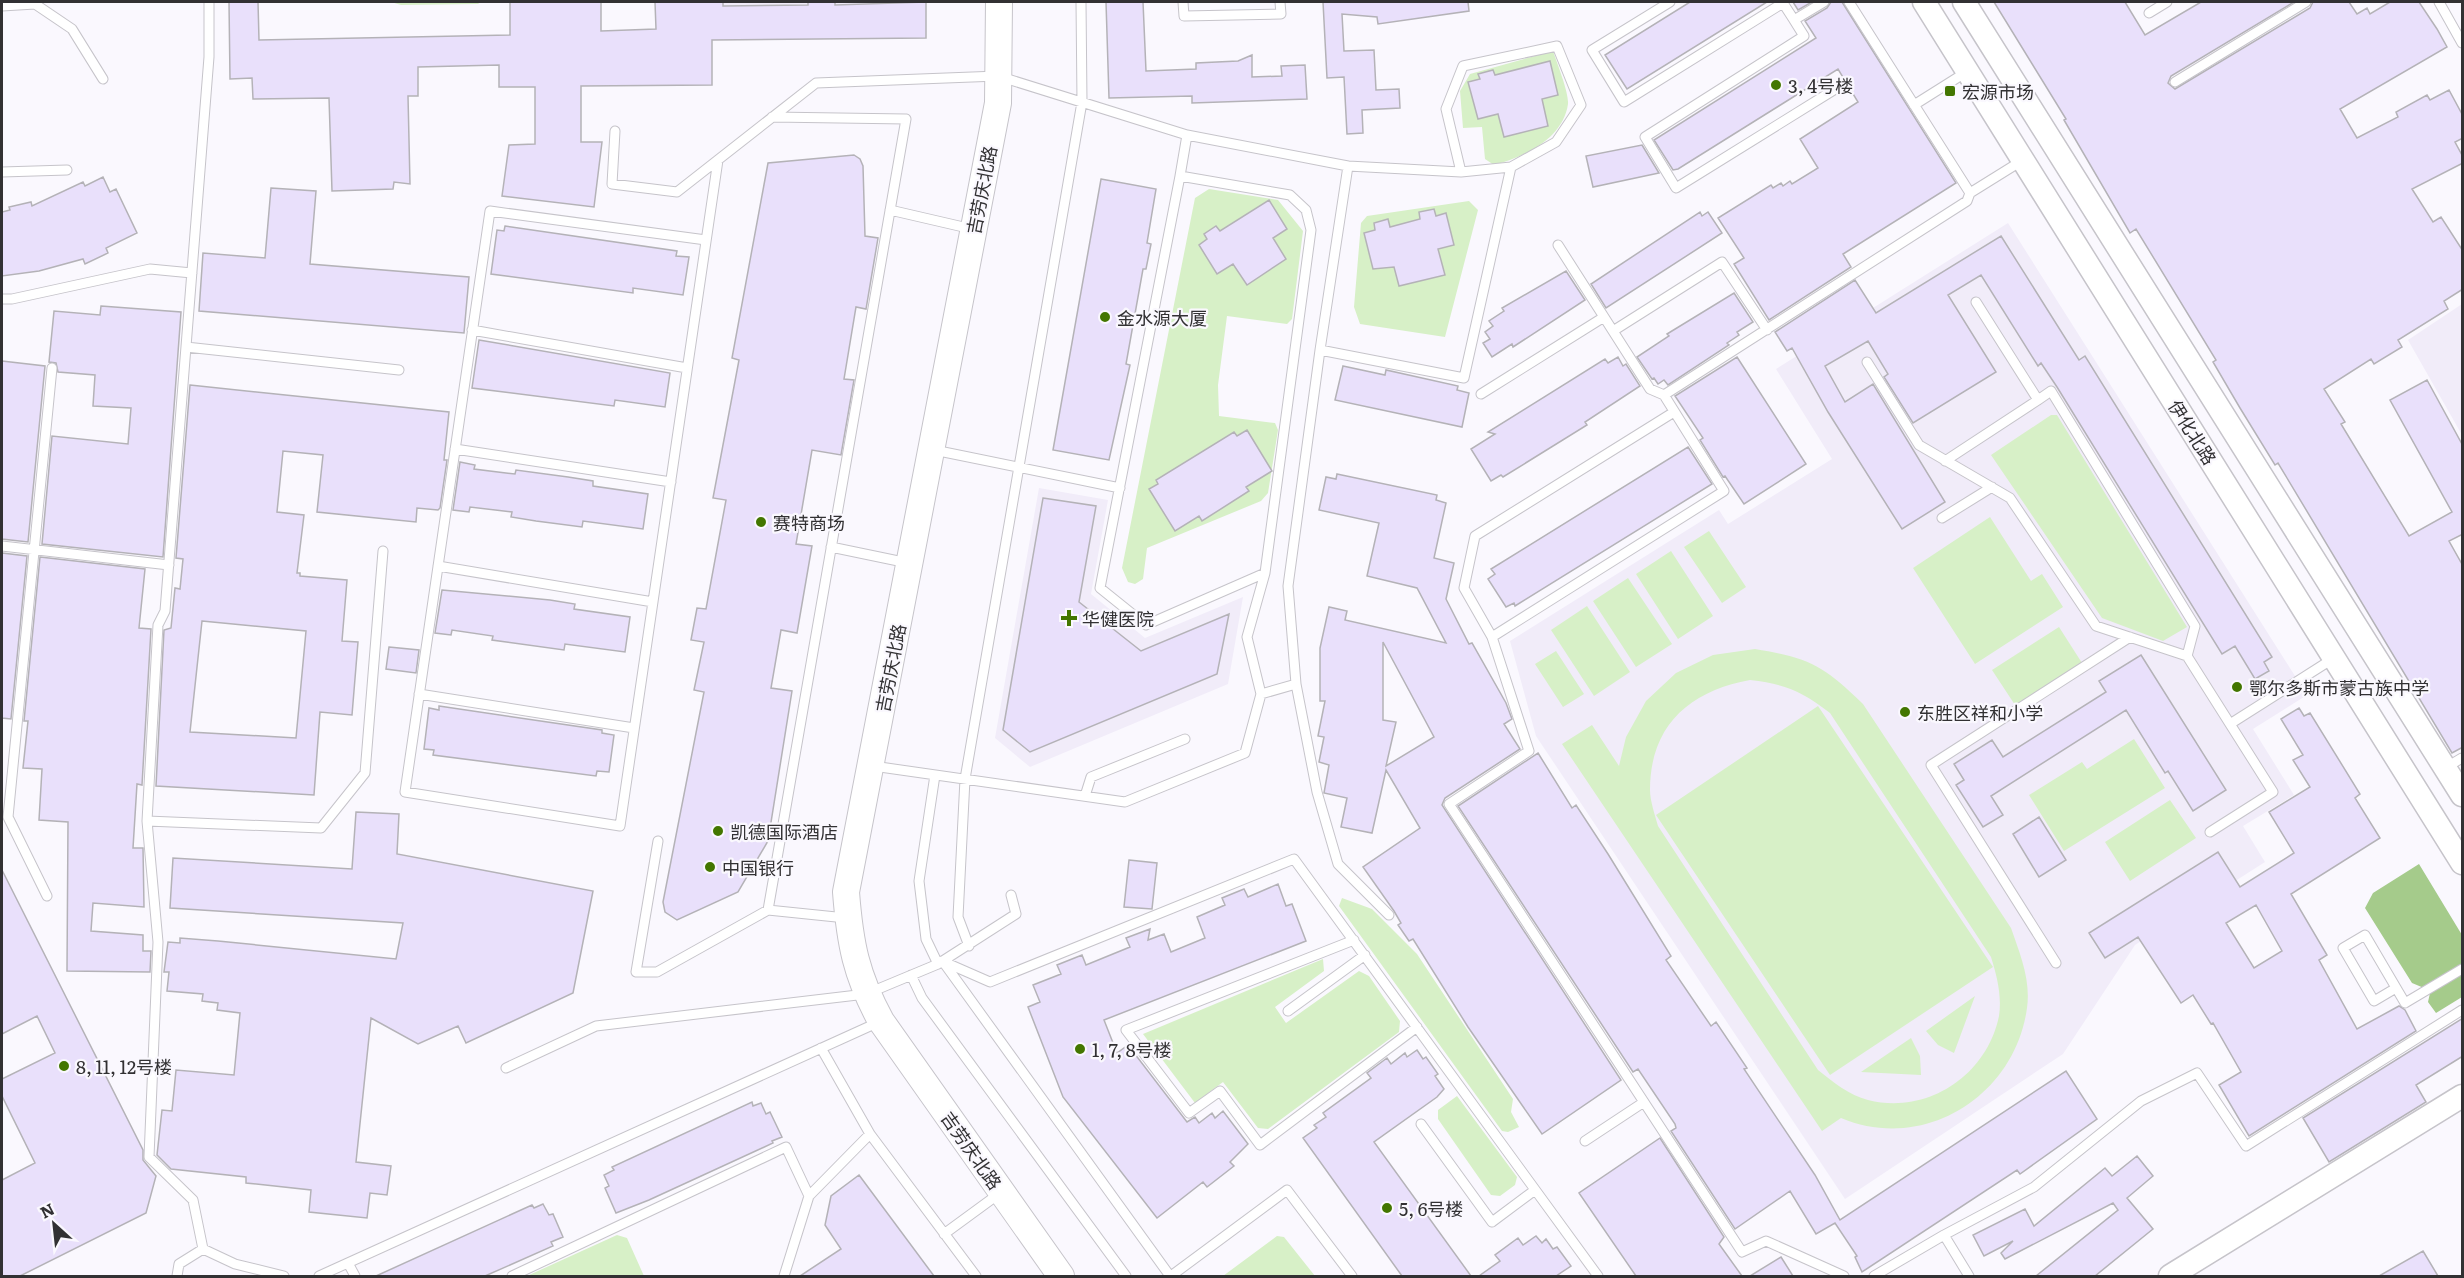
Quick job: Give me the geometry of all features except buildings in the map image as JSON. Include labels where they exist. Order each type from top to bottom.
[{"type":"main road","name":"吉劳庆北路","points":[[999,2],[998,103],[846,892],[850,941],[866,994],[881,1021],[1061,1276]]},
{"type":"street","name":"伊化北路","points":[[1924,2],[2463,863]]},
{"type":"street","name":"伊化北路","points":[[1964,2],[2454,763],[2463,795]]},
{"type":"street","points":[[2170,1276],[2463,1096]]},
{"type":"lane","points":[[203,1249],[193,1200],[149,1157],[158,942],[147,821],[158,625],[165,611],[209,57],[209,2]]},
{"type":"lane","points":[[969,946],[958,917],[965,779],[1082,102],[1081,2]]},
{"type":"lane","points":[[1183,2],[1184,15],[1281,14],[1280,2]]},
{"type":"lane","points":[[1670,2],[1592,50],[1624,102],[1783,3],[1804,36],[1645,137],[1676,188],[1837,88]]},
{"type":"lane","points":[[1794,20],[1824,2]]},
{"type":"lane","points":[[1849,2],[1970,193]]},
{"type":"lane","points":[[2149,13],[2167,2]]},
{"type":"lane","points":[[2175,82],[2306,2]]},
{"type":"lane","points":[[2439,2],[2463,44]]},
{"type":"lane","points":[[2,6],[35,4],[72,29],[103,79]]},
{"type":"lane","points":[[615,131],[612,184],[677,192],[816,83],[998,76],[1187,135],[1348,166],[1461,172],[1511,167],[1556,141],[1581,105],[1557,46],[1462,66],[1446,109],[1461,172]]},
{"type":"lane","points":[[1914,105],[1968,71]]},
{"type":"lane","points":[[768,910],[906,119],[772,117]]},
{"type":"lane","points":[[1187,135],[1100,588],[1146,626],[1265,573]]},
{"type":"lane","points":[[706,240],[490,211],[405,792],[620,826],[718,160]]},
{"type":"lane","points":[[1664,395],[1967,201],[1970,193],[2023,160]]},
{"type":"lane","points":[[1348,166],[1288,586],[1296,684],[1317,792],[1338,864],[1389,915]]},
{"type":"lane","points":[[1320,350],[1464,378],[1511,167]]},
{"type":"lane","points":[[2,172],[67,170]]},
{"type":"lane","points":[[871,765],[1125,802],[1245,753],[1261,694],[1247,637],[1265,573],[1311,230],[1306,210],[1290,195],[1180,176]]},
{"type":"lane","points":[[890,210],[974,229]]},
{"type":"lane","points":[[1492,637],[1724,490],[1664,395],[1650,389],[1558,245]]},
{"type":"lane","points":[[1613,331],[1722,262],[1767,330]]},
{"type":"lane","points":[[2,298],[12,299],[150,269],[192,273]]},
{"type":"lane","points":[[1976,302],[2038,400]]},
{"type":"lane","points":[[1481,394],[1604,317]]},
{"type":"lane","points":[[472,330],[687,368]]},
{"type":"lane","points":[[186,347],[399,370]]},
{"type":"lane","points":[[1867,362],[1918,445],[2010,498],[2096,626],[2187,656],[2273,792],[2210,832]]},
{"type":"lane","points":[[47,896],[8,817],[52,368]]},
{"type":"lane","points":[[1946,461],[2051,391],[2195,626],[2187,656]]},
{"type":"lane","points":[[1674,412],[1475,536],[1464,588],[1492,637],[1529,751],[1449,804],[1742,1252],[1766,1241],[1844,1276]]},
{"type":"lane","points":[[455,449],[670,482]]},
{"type":"lane","points":[[932,450],[1120,488]]},
{"type":"lane","points":[[1942,518],[1992,488]]},
{"type":"lane","points":[[2,546],[169,565]]},
{"type":"lane","points":[[831,547],[910,563]]},
{"type":"lane","points":[[147,821],[321,828],[365,773],[383,551]]},
{"type":"lane","points":[[438,566],[653,602]]},
{"type":"lane","points":[[2056,963],[1932,765],[2130,637]]},
{"type":"lane","points":[[2230,724],[2334,658]]},
{"type":"lane","points":[[1261,694],[1296,684]]},
{"type":"lane","points":[[419,694],[634,728]]},
{"type":"lane","points":[[1085,796],[1091,777],[1185,740]]},
{"type":"lane","points":[[935,775],[919,881],[926,939],[940,963],[1170,1276],[1287,1190],[1352,1276]]},
{"type":"lane","points":[[658,841],[636,972],[657,972],[768,910],[848,918]]},
{"type":"lane","points":[[940,963],[990,982],[1294,859],[1598,1276]]},
{"type":"lane","points":[[506,1068],[596,1026],[866,994],[940,963],[1016,914],[1011,895]]},
{"type":"lane","points":[[2396,988],[2374,1001],[2343,948],[2365,935],[2405,1003],[2463,969]]},
{"type":"lane","points":[[1354,940],[1126,1030],[1189,1113],[1220,1091],[1260,1145],[1417,1028]]},
{"type":"lane","points":[[1288,1011],[1365,955]]},
{"type":"lane","points":[[911,975],[922,998],[1126,1276]]},
{"type":"lane","points":[[1874,1276],[1944,1235],[2034,1188],[2141,1101],[2197,1073],[2246,1146],[2463,1011]]},
{"type":"lane","points":[[319,1276],[881,1021]]},
{"type":"lane","points":[[821,1048],[870,1134],[976,1276]]},
{"type":"lane","points":[[1585,1140],[1644,1102]]},
{"type":"lane","points":[[1421,1124],[1492,1222],[1535,1190]]},
{"type":"lane","points":[[784,1276],[809,1196],[870,1134]]},
{"type":"lane","points":[[512,1276],[786,1147],[809,1196]]},
{"type":"lane","points":[[944,1234],[1001,1192]]},
{"type":"lane","points":[[1944,1235],[1969,1276]]},
{"type":"lane","points":[[177,1276],[179,1264],[203,1249]]},
{"type":"lane","points":[[203,1249],[235,1264],[284,1276]]},
{"type":"lane","points":[[348,1263],[355,1276]]},
{"type":"shaded area","points":[[671,2],[875,2],[875,4],[671,6]]},
{"type":"shaded area","name":"东胜区祥和小学","points":[[2008,223],[2307,695],[2253,729],[2294,795],[2243,826],[2265,862],[2135,945],[2063,1054],[1845,1199],[1536,736],[1510,641],[1719,510],[1728,524],[1832,459],[1776,369]]},
{"type":"shaded area","points":[[2462,304],[2462,435],[2408,340]]},
{"type":"shaded area","name":"华健医院","points":[[1039,488],[1108,500],[1091,594],[1145,638],[1243,597],[1228,684],[1030,767],[995,738]]},
{"type":"green space","points":[[391,2],[481,2],[478,4],[401,5]]},
{"type":"green space","points":[[1553,51],[1568,99],[1565,116],[1559,127],[1540,145],[1518,157],[1494,165],[1485,159],[1482,127],[1463,128],[1460,91],[1470,74]]},
{"type":"green space","points":[[1209,189],[1278,200],[1303,231],[1292,319],[1287,324],[1227,316],[1218,385],[1219,416],[1275,423],[1278,430],[1268,493],[1261,501],[1147,548],[1143,579],[1135,584],[1128,582],[1122,568],[1195,198]]},
{"type":"green space","points":[[1469,201],[1478,210],[1445,337],[1360,324],[1354,307],[1361,223],[1367,216]]},
{"type":"green space","points":[[2051,415],[2057,415],[2187,627],[2163,641],[2102,618],[1991,455]]},
{"type":"green space","points":[[1990,517],[2031,581],[2042,574],[2063,607],[1975,664],[1913,568]]},
{"type":"green space","points":[[1709,531],[1746,587],[1722,603],[1684,547]]},
{"type":"green space","points":[[1671,551],[1713,616],[1678,639],[1636,574]]},
{"type":"green space","points":[[1628,578],[1672,644],[1636,667],[1593,601]]},
{"type":"green space","points":[[1587,606],[1630,672],[1594,696],[1551,630]]},
{"type":"green space","points":[[2059,627],[2082,663],[2015,705],[1992,670]]},
{"type":"green space","points":[[1755,649],[1802,660],[1837,680],[1863,704],[2011,928],[2024,967],[2028,998],[2019,1039],[2005,1067],[1985,1091],[1961,1109],[1933,1122],[1903,1128],[1872,1127],[1841,1118],[1822,1131],[1562,744],[1592,725],[1619,766],[1626,737],[1646,701],[1676,673],[1713,655]],"holes":[[[1750,680],[1793,690],[1811,699],[1830,713],[1991,957],[2000,1001],[1999,1016],[1992,1037],[1982,1056],[1968,1072],[1952,1086],[1933,1096],[1912,1102],[1890,1103],[1868,1100],[1848,1091],[1818,1070],[1658,826],[1650,790],[1657,747],[1666,730],[1692,702],[1709,693],[1728,685]]]},
{"type":"green space","points":[[1556,651],[1584,694],[1563,707],[1535,664]]},
{"type":"green space","points":[[1818,706],[1993,967],[1830,1075],[1656,815]]},
{"type":"green space","points":[[2134,739],[2165,788],[2064,851],[2029,795],[2082,762],[2087,769]]},
{"type":"green space","points":[[2170,800],[2196,838],[2130,881],[2105,842]]},
{"type":"green space","points":[[2419,864],[2462,935],[2462,965],[2424,988],[2412,983],[2365,908],[2373,893]]},
{"type":"green space","points":[[1342,898],[1372,909],[1417,954],[1513,1099],[1511,1112],[1519,1127],[1508,1132],[1502,1131],[1339,906]]},
{"type":"green space","points":[[1323,959],[1324,971],[1275,1007],[1286,1023],[1359,971],[1369,976],[1400,1021],[1399,1032],[1268,1129],[1258,1128],[1223,1082],[1195,1103],[1143,1034]]},
{"type":"green space","points":[[2462,974],[2462,997],[2436,1013],[2428,1002],[2430,993]]},
{"type":"green space","points":[[1975,996],[1954,1053],[1938,1045],[1926,1031]]},
{"type":"green space","points":[[1911,1038],[1920,1056],[1921,1075],[1861,1072]]},
{"type":"green space","points":[[1457,1096],[1517,1177],[1515,1185],[1500,1196],[1491,1195],[1438,1119],[1438,1110]]},
{"type":"green space","points":[[617,1235],[627,1238],[644,1276],[527,1276]]},
{"type":"green space","points":[[1277,1236],[1284,1237],[1315,1276],[1223,1276]]},
{"type":"place","name":"3, 4号楼","points":[[1776,85]]},
{"type":"place","name":"宏源市场","points":[[1950,91]]},
{"type":"place","name":"金水源大厦","points":[[1105,317]]},
{"type":"place","name":"赛特商场","points":[[761,522]]},
{"type":"place","name":"华健医院","points":[[1069,618]]},
{"type":"place","name":"鄂尔多斯市蒙古族中学","points":[[2237,687]]},
{"type":"place","name":"东胜区祥和小学","points":[[1905,712]]},
{"type":"place","name":"凯德国际酒店","points":[[718,831]]},
{"type":"place","name":"中国银行","points":[[710,867]]},
{"type":"place","name":"1, 7, 8号楼","points":[[1080,1049]]},
{"type":"place","name":"8, 11, 12号楼","points":[[64,1066]]},
{"type":"place","name":"5, 6号楼","points":[[1387,1208]]}]
